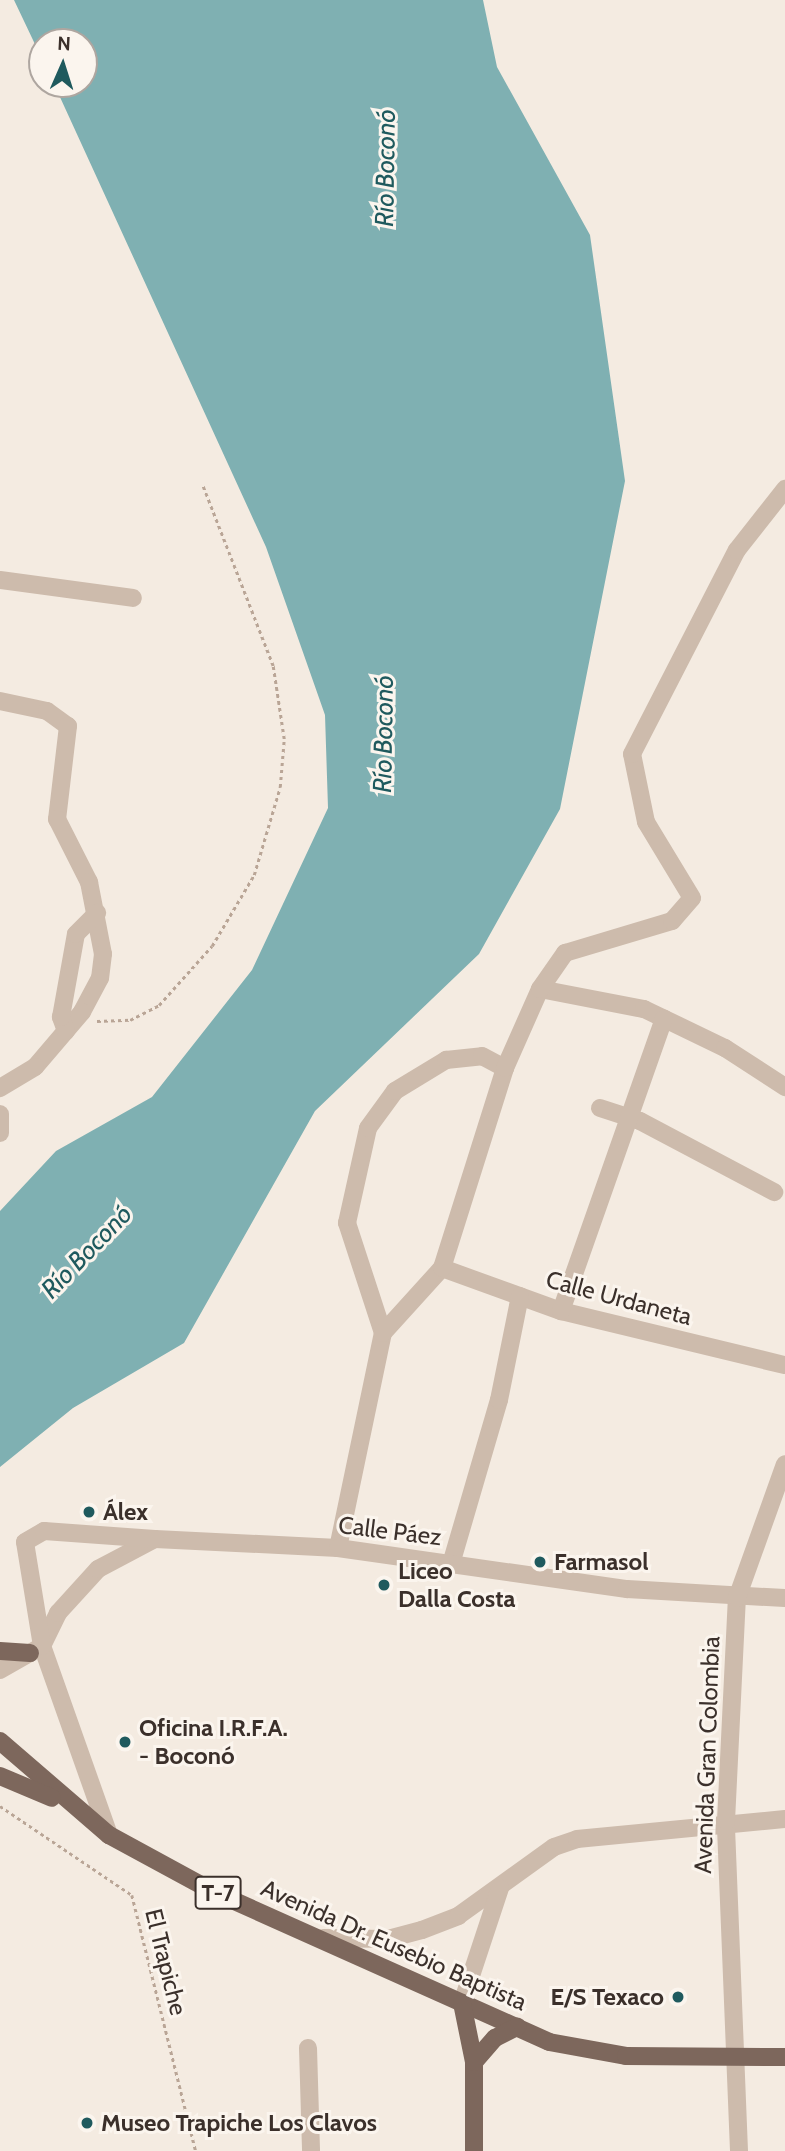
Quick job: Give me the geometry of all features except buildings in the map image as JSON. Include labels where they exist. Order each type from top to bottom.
[{"type":"main road","points":[[0,1651],[36,1649]]},
{"type":"main road","name":"Avenida Dr. Eusebio Baptista","points":[[0,1741],[72,1807],[109,1835],[212,1891],[323,1938],[549,2042],[626,2056],[732,2057]]},
{"type":"main road","points":[[0,1776],[72,1807]]},
{"type":"main road","points":[[462,2003],[474,2062],[474,2151]]},
{"type":"main road","points":[[474,2062],[495,2038],[517,2028]]},
{"type":"main road","name":"T-7","points":[[732,2057],[785,2057]]},
{"type":"street","points":[[383,1333],[442,1268],[505,1068],[540,989],[565,953],[672,920],[692,898],[646,822],[632,754],[737,550],[785,489]]},
{"type":"street","points":[[0,580],[133,598]]},
{"type":"street","points":[[0,701],[47,711],[68,726],[57,819],[84,869],[97,913],[100,978],[82,1012],[66,1031],[21,1079],[0,1088]]},
{"type":"street","points":[[66,1031],[61,1017],[76,934],[97,913]]},
{"type":"street","points":[[540,989],[664,1019],[725,1048],[785,1087]]},
{"type":"street","points":[[561,1311],[664,1019]]},
{"type":"street","points":[[338,1548],[383,1333],[347,1223],[368,1128],[395,1091],[446,1060],[482,1056],[505,1068]]},
{"type":"street","points":[[600,1108],[630,1117],[774,1192]]},
{"type":"street","points":[[0,1114],[0,1133]]},
{"type":"street","name":"Calle Urdaneta","points":[[442,1268],[561,1311],[785,1365]]},
{"type":"street","points":[[451,1564],[499,1400],[520,1296]]},
{"type":"street","name":"Avenida Gran Colombia","points":[[739,2151],[732,2057],[726,1821],[737,1598],[785,1464]]},
{"type":"street","name":"Calle Páez","points":[[109,1835],[36,1649],[25,1542],[44,1531],[338,1548],[737,1598],[785,1598]]},
{"type":"street","points":[[0,1670],[36,1649],[58,1613],[97,1569],[155,1539]]},
{"type":"street","points":[[323,1938],[388,1939],[422,1930],[500,1888],[554,1847],[577,1839],[726,1821],[785,1819]]},
{"type":"street","points":[[462,2003],[500,1888]]},
{"type":"street","points":[[309,2048],[311,2151]]},
{"type":"path","points":[[82,1012],[104,1023],[130,1020],[178,986],[245,895],[277,802],[284,739],[273,666],[202,484]]},
{"type":"path","name":"El Trapiche","points":[[0,1806],[132,1895],[196,2151]]},
{"type":"water","name":"Río Boconó","points":[[14,0],[483,0],[497,67],[590,235],[625,481],[560,809],[479,954],[315,1111],[184,1343],[73,1408],[0,1467],[0,1211],[56,1151],[152,1097],[252,970],[328,808],[325,715],[266,547],[60,98],[98,98],[98,28],[28,30]]},
{"type":"place","name":"Álex","points":[[89,1512]]},
{"type":"place","name":"Farmasol","points":[[540,1562]]},
{"type":"place","name":"Liceo Dalla Costa","points":[[384,1585]]},
{"type":"place","name":"Oficina I.R.F.A. - Boconó","points":[[125,1742]]},
{"type":"place","name":"E/S Texaco","points":[[678,1997]]},
{"type":"place","name":"Museo Trapiche Los Clavos","points":[[87,2123]]}]
